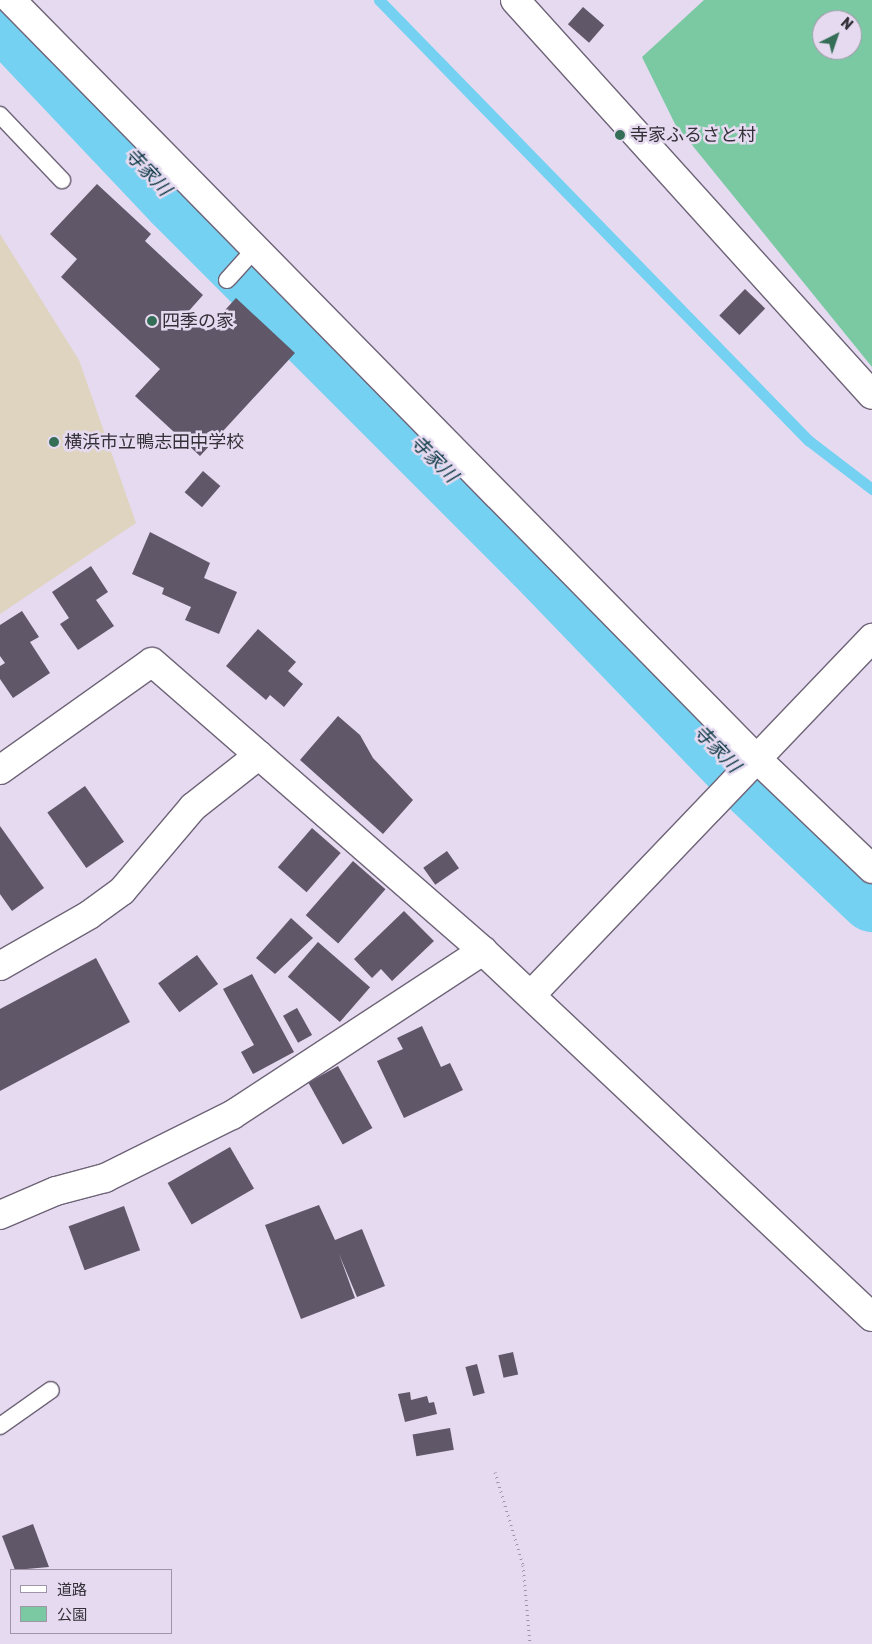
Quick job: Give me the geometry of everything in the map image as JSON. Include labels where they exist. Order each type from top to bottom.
[{"type":"street","points":[[11,0],[251,254],[755,757],[872,869]]},
{"type":"street","points":[[515,0],[872,395]]},
{"type":"street","points":[[531,995],[755,757],[872,638]]},
{"type":"street","points":[[0,770],[152,662],[483,951],[872,1317]]},
{"type":"street","points":[[0,966],[89,915],[122,890],[193,807],[259,755]]},
{"type":"street","points":[[0,1215],[56,1191],[105,1178],[232,1115],[483,951]]},
{"type":"lane","points":[[0,115],[62,180]]},
{"type":"lane","points":[[231,276],[251,254]]},
{"type":"lane","points":[[0,1426],[51,1390]]},
{"type":"path","points":[[495,1472],[522,1565],[530,1644]]},
{"type":"shaded area","name":"横浜市立鴨志田中学校","points":[[0,234],[79,360],[136,523],[0,614]]},
{"type":"green space","points":[[704,0],[872,0],[872,367],[675,124],[642,57]]},
{"type":"building","points":[[583,7],[604,25],[589,43],[568,24]]},
{"type":"building","name":"四季の家","points":[[97,184],[151,234],[145,241],[203,295],[187,313],[206,331],[236,298],[295,353],[200,456],[135,396],[160,369],[61,277],[77,259],[50,234]]},
{"type":"building","points":[[745,289],[765,308],[739,335],[719,316]]},
{"type":"building","points":[[203,471],[220,486],[202,507],[185,492]]},
{"type":"building","points":[[150,532],[210,563],[204,578],[237,592],[219,634],[185,620],[191,607],[162,594],[164,588],[132,574]]},
{"type":"building","points":[[91,566],[108,592],[96,600],[114,626],[78,650],[60,624],[69,618],[52,592]]},
{"type":"building","points":[[22,611],[39,637],[30,642],[50,673],[13,698],[0,679],[0,666],[5,663],[0,656],[0,625]]},
{"type":"building","points":[[258,629],[296,662],[288,671],[303,684],[284,707],[270,695],[266,700],[226,666]]},
{"type":"building","points":[[338,716],[360,735],[373,758],[413,800],[383,834],[300,760]]},
{"type":"building","points":[[85,786],[124,842],[86,868],[47,812]]},
{"type":"building","points":[[0,826],[44,888],[12,911],[0,894]]},
{"type":"building","points":[[312,828],[341,853],[307,892],[278,867]]},
{"type":"building","points":[[447,851],[459,868],[435,885],[423,868]]},
{"type":"building","points":[[353,861],[385,889],[338,944],[306,915]]},
{"type":"building","points":[[404,911],[434,941],[392,981],[381,969],[372,978],[354,959]]},
{"type":"building","points":[[291,918],[313,938],[275,974],[256,958]]},
{"type":"building","points":[[318,942],[370,987],[340,1022],[288,977]]},
{"type":"building","points":[[197,955],[218,984],[179,1012],[158,983]]},
{"type":"building","points":[[96,958],[130,1022],[0,1091],[0,1009]]},
{"type":"building","points":[[252,974],[294,1052],[253,1074],[241,1052],[254,1045],[223,989]]},
{"type":"building","points":[[297,1008],[312,1035],[298,1043],[283,1016]]},
{"type":"building","points":[[422,1026],[441,1067],[450,1063],[463,1090],[404,1118],[377,1061],[403,1049],[397,1038]]},
{"type":"building","points":[[338,1066],[372,1128],[343,1145],[308,1082]]},
{"type":"building","points":[[230,1147],[254,1189],[192,1225],[168,1183]]},
{"type":"building","points":[[319,1205],[335,1240],[362,1229],[385,1286],[357,1297],[339,1254],[355,1298],[301,1319],[265,1225]]},
{"type":"building","points":[[124,1206],[140,1250],[85,1270],[69,1226]]},
{"type":"building","points":[[513,1352],[518,1374],[504,1378],[498,1355]]},
{"type":"building","points":[[477,1364],[485,1393],[473,1396],[465,1367]]},
{"type":"building","points":[[410,1392],[411,1400],[427,1396],[429,1403],[434,1402],[437,1414],[405,1422],[398,1394]]},
{"type":"building","points":[[450,1428],[454,1450],[416,1456],[413,1435]]},
{"type":"building","points":[[33,1524],[49,1567],[15,1569],[2,1536]]},
{"type":"waterway","points":[[379,0],[808,440],[872,489]]},
{"type":"waterway","name":"寺家川","points":[[0,15],[175,200],[536,561],[754,787],[872,899]]},
{"type":"place","name":"寺家ふるさと村","points":[[620,135]]},
{"type":"place","name":"四季の家","points":[[152,321]]},
{"type":"place","name":"横浜市立鴨志田中学校","points":[[54,442]]}]
